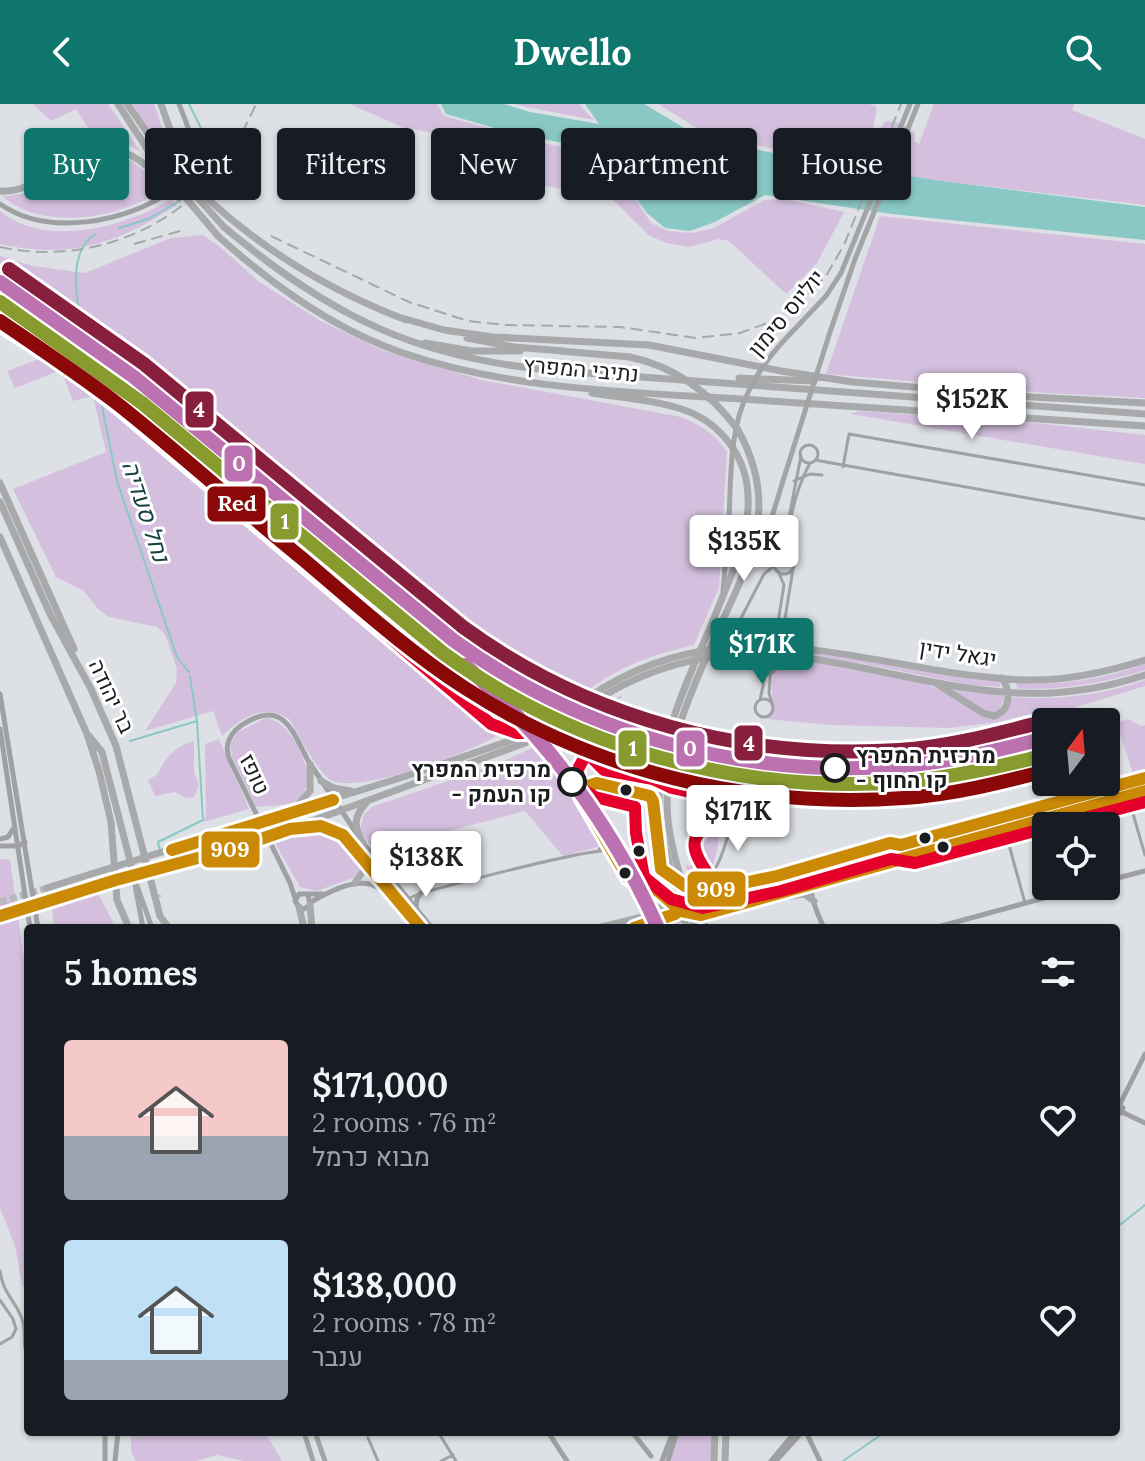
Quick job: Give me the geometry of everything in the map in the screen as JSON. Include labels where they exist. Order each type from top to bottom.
[{"type":"highway","name":"נתיבי המפרץ","points":[[118,104],[157,164],[218,236],[290,294],[348,329],[397,351],[437,364],[514,381],[1145,429]]},
{"type":"highway","name":"נתיבי המפרץ","points":[[127,104],[178,176],[224,227],[288,278],[376,328],[437,351],[515,367],[1145,412]]},
{"type":"highway","points":[[161,104],[178,152],[209,200],[293,265],[341,291],[444,333],[480,341],[630,357],[666,368],[693,383],[721,407],[738,430],[754,463],[759,483],[760,508],[753,546],[735,594],[716,625],[672,722],[660,787],[663,835],[686,924]]},
{"type":"highway","points":[[0,191],[30,184],[81,154],[104,148],[121,150],[138,157],[218,236]]},
{"type":"highway","points":[[402,318],[444,330],[479,335],[649,345],[853,382]]},
{"type":"highway","points":[[376,328],[459,349],[564,351]]},
{"type":"highway","points":[[632,375],[853,382],[1145,403]]},
{"type":"highway","points":[[514,381],[662,404],[689,412],[717,429],[737,454],[746,477],[748,497],[744,534],[721,600],[716,625],[679,724],[668,788],[670,833],[694,924]]},
{"type":"highway","points":[[1032,397],[1145,412]]},
{"type":"highway","points":[[0,483],[91,689]]},
{"type":"highway","name":"בר יהודה","points":[[0,502],[50,614],[91,689],[116,746],[164,924]]},
{"type":"highway","name":"בר יהודה","points":[[0,540],[87,734]]},
{"type":"highway","points":[[751,650],[767,640],[778,623]]},
{"type":"highway","name":"יגאל ידין","points":[[774,651],[785,647],[814,649],[1002,678],[1068,677],[1145,660]]},
{"type":"highway","points":[[751,650],[769,672],[791,657]]},
{"type":"highway","points":[[603,692],[676,663],[751,650],[774,651]]},
{"type":"highway","name":"יגאל ידין","points":[[774,651],[791,657],[1008,693],[1070,692],[1145,675]]},
{"type":"highway","points":[[928,680],[990,716],[1004,710],[1008,693],[1002,678]]},
{"type":"highway","points":[[87,734],[102,752],[135,880]]},
{"type":"highway","points":[[87,734],[108,806],[117,900],[127,924]]},
{"type":"highway","points":[[47,888],[523,740],[477,763],[279,833],[50,902]]},
{"type":"highway","points":[[287,813],[299,805],[310,791],[310,764]]},
{"type":"highway","points":[[647,924],[726,895],[818,873],[891,852],[904,843],[951,829],[1145,778]]},
{"type":"highway","points":[[321,781],[341,790],[362,791]]},
{"type":"highway","points":[[613,924],[650,914],[712,912],[1145,791]]},
{"type":"highway","points":[[363,843],[355,821],[368,800]]},
{"type":"highway","points":[[290,829],[313,825],[333,829],[343,835],[390,892]]},
{"type":"highway","points":[[355,883],[364,869],[361,856]]},
{"type":"highway","points":[[679,914],[700,912],[751,890]]},
{"type":"highway","points":[[701,892],[726,895]]},
{"type":"highway","points":[[650,914],[661,907],[661,893]]},
{"type":"highway","points":[[760,900],[800,893],[814,901]]},
{"type":"highway","points":[[308,899],[311,924]]},
{"type":"highway","points":[[299,907],[303,924]]},
{"type":"highway","points":[[700,912],[705,924]]},
{"type":"highway","points":[[708,924],[712,912]]},
{"type":"highway","points":[[412,924],[413,913]]},
{"type":"highway","points":[[714,1461],[715,1436]]},
{"type":"highway","points":[[725,1461],[726,1436]]},
{"type":"main road","name":"יוליוס סימון","points":[[735,594],[763,539],[861,236],[906,123],[910,104]]},
{"type":"main road","name":"יוליוס סימון","points":[[906,123],[918,104]]},
{"type":"main road","name":"יוליוס סימון","points":[[721,600],[734,436],[740,409],[756,374],[834,284],[861,236]]},
{"type":"main road","points":[[135,880],[142,924]]},
{"type":"main road","points":[[135,880],[151,924]]},
{"type":"main road","points":[[305,1436],[313,1461]]},
{"type":"main road","points":[[316,1436],[325,1461]]},
{"type":"street","points":[[0,204],[28,217],[65,223],[121,214],[162,197],[186,180],[194,163],[190,135],[179,104]]},
{"type":"street","points":[[843,467],[849,434],[1145,485]]},
{"type":"street","points":[[739,622],[764,574],[775,565],[784,543],[801,456],[804,447],[812,445],[818,452],[798,487],[789,535],[794,562],[783,631],[791,642],[814,649]]},
{"type":"street","points":[[801,456],[805,461],[1145,519]]},
{"type":"street","points":[[794,481],[802,476],[822,475]]},
{"type":"street","points":[[778,557],[786,554],[791,557]]},
{"type":"street","points":[[769,672],[771,713],[762,716],[756,708],[774,651],[784,585],[775,565]]},
{"type":"street","points":[[778,571],[786,574],[793,569]]},
{"type":"street","points":[[0,694],[37,924]]},
{"type":"street","points":[[760,700],[766,699],[772,703]]},
{"type":"street","name":"טופז","points":[[299,907],[227,748],[233,733],[255,719],[270,715],[282,720],[339,811],[407,899],[413,913]]},
{"type":"street","points":[[0,729],[29,924]]},
{"type":"street","points":[[619,747],[724,773],[732,780],[734,789],[728,838],[717,866],[701,892],[679,914],[661,893],[628,878],[581,794],[585,766],[596,752],[619,747]]},
{"type":"street","points":[[1129,800],[1145,855]]},
{"type":"street","points":[[0,843],[11,834],[14,820]]},
{"type":"street","points":[[599,850],[604,842],[603,833]]},
{"type":"street","points":[[1006,834],[1025,903]]},
{"type":"street","points":[[0,843],[25,842]]},
{"type":"street","points":[[0,843],[19,860]]},
{"type":"street","points":[[378,878],[398,897],[407,899],[599,850],[613,851]]},
{"type":"street","points":[[1120,877],[1145,871]]},
{"type":"street","points":[[818,873],[811,885],[823,924]]},
{"type":"street","points":[[295,898],[308,899],[355,883],[369,882],[390,892],[427,924]]},
{"type":"street","points":[[290,883],[308,899]]},
{"type":"street","points":[[398,889],[405,893],[421,893]]},
{"type":"street","points":[[419,924],[413,913],[421,893]]},
{"type":"street","points":[[299,907],[304,909],[308,899]]},
{"type":"street","points":[[949,924],[1036,900]]},
{"type":"street","points":[[1120,1099],[1145,1054]]},
{"type":"street","points":[[1120,1116],[1145,1123]]},
{"type":"street","points":[[0,1271],[9,1300],[22,1317],[24,1328]]},
{"type":"street","points":[[0,1300],[16,1329],[12,1337],[0,1344]]},
{"type":"street","points":[[105,1436],[105,1461]]},
{"type":"street","points":[[115,1461],[118,1436]]},
{"type":"street","points":[[441,1436],[456,1461]]},
{"type":"street","points":[[551,1436],[567,1461]]},
{"type":"street","points":[[635,1436],[652,1458],[661,1461],[673,1436]]},
{"type":"street","points":[[668,1461],[674,1436]]},
{"type":"street","points":[[774,1461],[792,1436]]},
{"type":"street","points":[[774,1461],[800,1436]]},
{"type":"street","points":[[806,1436],[820,1461]]},
{"type":"street","points":[[368,1438],[378,1461]]},
{"type":"street","points":[[441,1461],[453,1455]]},
{"type":"shaded area","points":[[33,104],[108,104],[124,128],[88,128],[76,109],[51,121]]},
{"type":"shaded area","points":[[130,104],[154,104],[162,128],[147,128]]},
{"type":"shaded area","points":[[350,104],[437,104],[444,116],[489,128],[431,128],[431,133],[402,127]]},
{"type":"shaded area","points":[[514,104],[579,104],[594,120],[522,106]]},
{"type":"shaded area","points":[[658,104],[869,104],[877,107],[873,128],[773,128],[773,149],[757,145],[757,128],[697,128]]},
{"type":"shaded area","points":[[934,104],[1074,104],[1072,110],[1145,139],[1145,205],[911,176],[911,130],[915,134],[914,141],[919,144]]},
{"type":"shaded area","points":[[886,121],[908,128],[881,128]]},
{"type":"shaded area","points":[[129,135],[141,152],[129,145]]},
{"type":"shaded area","points":[[545,143],[561,147],[561,189],[545,186]]},
{"type":"shaded area","points":[[129,160],[145,171],[145,199],[104,214],[60,218],[19,207],[2,196],[24,193],[24,200],[129,200]]},
{"type":"shaded area","points":[[169,200],[177,205],[134,229],[93,245],[49,250],[0,244],[0,211],[18,223],[62,231],[109,225]]},
{"type":"shaded area","points":[[613,200],[636,200],[651,223],[668,231],[692,233],[714,228],[764,200],[790,200],[844,212],[817,263],[786,294],[729,241],[719,239],[689,247],[650,236]]},
{"type":"shaded area","points":[[880,216],[1145,244],[1145,398],[1046,393],[826,374]]},
{"type":"shaded area","points":[[203,235],[258,281],[289,301],[319,320],[384,351],[482,380],[681,417],[718,440],[727,452],[719,587],[694,645],[632,664],[577,699],[597,709],[623,694],[616,708],[659,724],[658,735],[578,706],[514,671],[463,637],[364,564],[125,363],[37,298],[40,294],[0,264],[0,256],[33,266],[85,273],[171,238]]},
{"type":"shaded area","points":[[58,352],[83,367],[512,727],[477,746],[423,767],[394,776],[346,783],[326,776],[289,719],[280,714],[254,714],[222,736],[213,711],[145,731],[176,683],[177,669],[165,634],[157,627],[109,617],[97,608],[84,591],[56,577],[13,489],[106,452],[93,396],[73,401],[61,370],[15,388],[7,371]]},
{"type":"shaded area","points":[[859,411],[1035,423],[1145,435],[1145,464],[851,414]]},
{"type":"shaded area","points":[[786,649],[1000,681],[1000,687],[971,685],[779,651]]},
{"type":"shaded area","points":[[791,661],[816,663],[926,683],[994,718],[1010,697],[1079,696],[1145,680],[1145,686],[1073,708],[1032,708],[1032,713],[999,722],[949,728],[831,725],[767,719],[774,709],[773,681],[778,669]]},
{"type":"shaded area","points":[[1145,664],[1145,670],[1139,672],[1079,685],[1018,689],[1015,682],[1081,680]]},
{"type":"shaded area","points":[[948,687],[1005,696],[999,711],[990,714]]},
{"type":"shaded area","points":[[266,718],[276,721],[293,739],[300,751],[307,778],[305,790],[295,802],[256,807],[232,757],[230,744],[238,732]]},
{"type":"shaded area","points":[[1128,719],[1145,725],[1145,773],[1134,776],[1120,735],[1120,722]]},
{"type":"shaded area","points":[[219,739],[249,809],[203,822],[206,815],[205,744]]},
{"type":"shaded area","points":[[194,741],[194,771],[199,786],[194,797],[186,798],[175,792],[155,796],[148,780],[158,774],[172,753]]},
{"type":"shaded area","points":[[539,745],[547,756],[544,758],[600,831],[602,839],[598,847],[563,856],[525,811],[437,834],[385,863],[360,831],[364,814],[372,807],[497,764]]},
{"type":"shaded area","points":[[710,826],[717,830],[717,851],[701,884],[691,876],[685,865],[691,866],[699,859],[704,830]]},
{"type":"shaded area","points":[[312,831],[329,834],[348,846],[359,869],[355,877],[317,891],[300,887],[275,843]]},
{"type":"shaded area","points":[[0,859],[10,860],[24,960],[24,1287],[15,1246],[0,1208]]},
{"type":"shaded area","points":[[98,893],[114,924],[54,924],[52,910]]},
{"type":"shaded area","points":[[131,1436],[267,1436],[282,1461],[244,1461],[217,1455],[196,1461],[136,1461],[131,1451]]},
{"type":"shaded area","points":[[678,1436],[712,1436],[711,1461],[671,1461]]},
{"type":"water","points":[[441,104],[504,104],[530,112],[599,124],[585,104],[644,104],[684,128],[561,128],[561,143],[545,139],[545,128],[495,128],[446,114]]},
{"type":"water","points":[[757,150],[773,153],[773,196],[765,195],[757,199]]},
{"type":"water","points":[[911,176],[1145,207],[1145,240],[892,214],[798,200],[911,200]]},
{"type":"water","points":[[637,200],[756,200],[715,222],[690,231],[665,228]]},
{"type":"waterway","name":"נחל סעדיה","points":[[189,104],[201,128]]},
{"type":"waterway","name":"נחל סעדיה","points":[[119,228],[148,219],[180,201]]},
{"type":"waterway","name":"נחל סעדיה","points":[[81,319],[76,285],[78,261],[81,250],[96,234]]},
{"type":"waterway","name":"נחל סעדיה","points":[[88,354],[98,386],[117,481],[177,657],[189,672]]},
{"type":"waterway","name":"נחל סעדיה","points":[[160,850],[158,842],[203,820],[197,721],[190,677]]},
{"type":"waterway","points":[[130,741],[197,721]]},
{"type":"waterway","points":[[1120,1225],[1145,1205]]},
{"type":"waterway","points":[[843,1461],[879,1436]]},
{"type":"tunnel","points":[[521,737],[601,689]]},
{"type":"tunnel","points":[[525,743],[605,695]]},
{"type":"tunnel","points":[[0,902],[47,888]]},
{"type":"tunnel","points":[[0,916],[50,902]]},
{"type":"railway","points":[[0,247],[30,251],[90,248],[145,229],[171,214],[216,173],[233,149],[256,104]]},
{"type":"railway","points":[[271,236],[409,302],[468,321],[505,325],[620,327],[696,338],[740,333],[791,310],[826,276],[844,245],[901,104]]},
{"type":"railway","points":[[134,244],[180,231]]},
{"type":"railway","points":[[0,266],[35,292]]},
{"type":"transit line","name":"4","points":[[9,269],[144,364],[463,627],[512,659],[562,686],[615,709],[670,727],[726,740],[783,748],[899,750],[935,746],[1032,724]]},
{"type":"transit line","name":"0","points":[[0,282],[134,377],[453,640],[503,673],[555,701],[610,725],[667,743],[725,757],[783,765],[843,768],[902,766],[975,755],[1032,741]]},
{"type":"transit line","name":"1","points":[[0,302],[142,403],[443,653],[494,687],[548,715],[604,739],[661,758],[721,772],[781,780],[842,784],[903,782],[975,772],[1032,758]]},
{"type":"transit line","name":"Red","points":[[0,321],[114,401],[423,659],[515,717],[567,742],[620,763],[676,779],[789,797],[846,800],[904,798],[975,788],[1032,774]]},
{"type":"transit line","name":"1","points":[[0,324],[74,372],[121,409],[491,724],[517,733],[551,733],[580,746],[604,770],[653,779],[672,788],[708,796]]},
{"type":"transit line","name":"0","points":[[465,665],[524,723],[576,786],[620,854],[656,924]]},
{"type":"transit line","name":"1","points":[[588,747],[578,769],[579,787],[595,797],[635,807],[644,877],[671,899],[703,908],[781,891],[891,859],[915,863],[1032,832]]},
{"type":"transit line","name":"909","points":[[1145,778],[901,845],[890,843],[777,876],[701,892],[685,886],[661,869],[650,796],[597,783],[585,787],[581,797],[628,878],[658,891],[681,911],[701,915],[1145,791]]},
{"type":"transit line","name":"909","points":[[172,850],[333,800]]},
{"type":"transit line","name":"1","points":[[1107,812],[1145,802]]},
{"type":"transit line","name":"1","points":[[714,882],[698,857],[695,840],[706,827],[731,813]]},
{"type":"transit line","name":"909","points":[[0,916],[290,829],[321,826],[343,835],[418,924]]},
{"type":"transit line","name":"909","points":[[646,924],[675,914],[688,903]]},
{"type":"place","name":"מרכזית המפרץ - קו החוף","points":[[835,768]]},
{"type":"place","name":"מרכזית המפרץ - קו העמק","points":[[572,782]]}]
